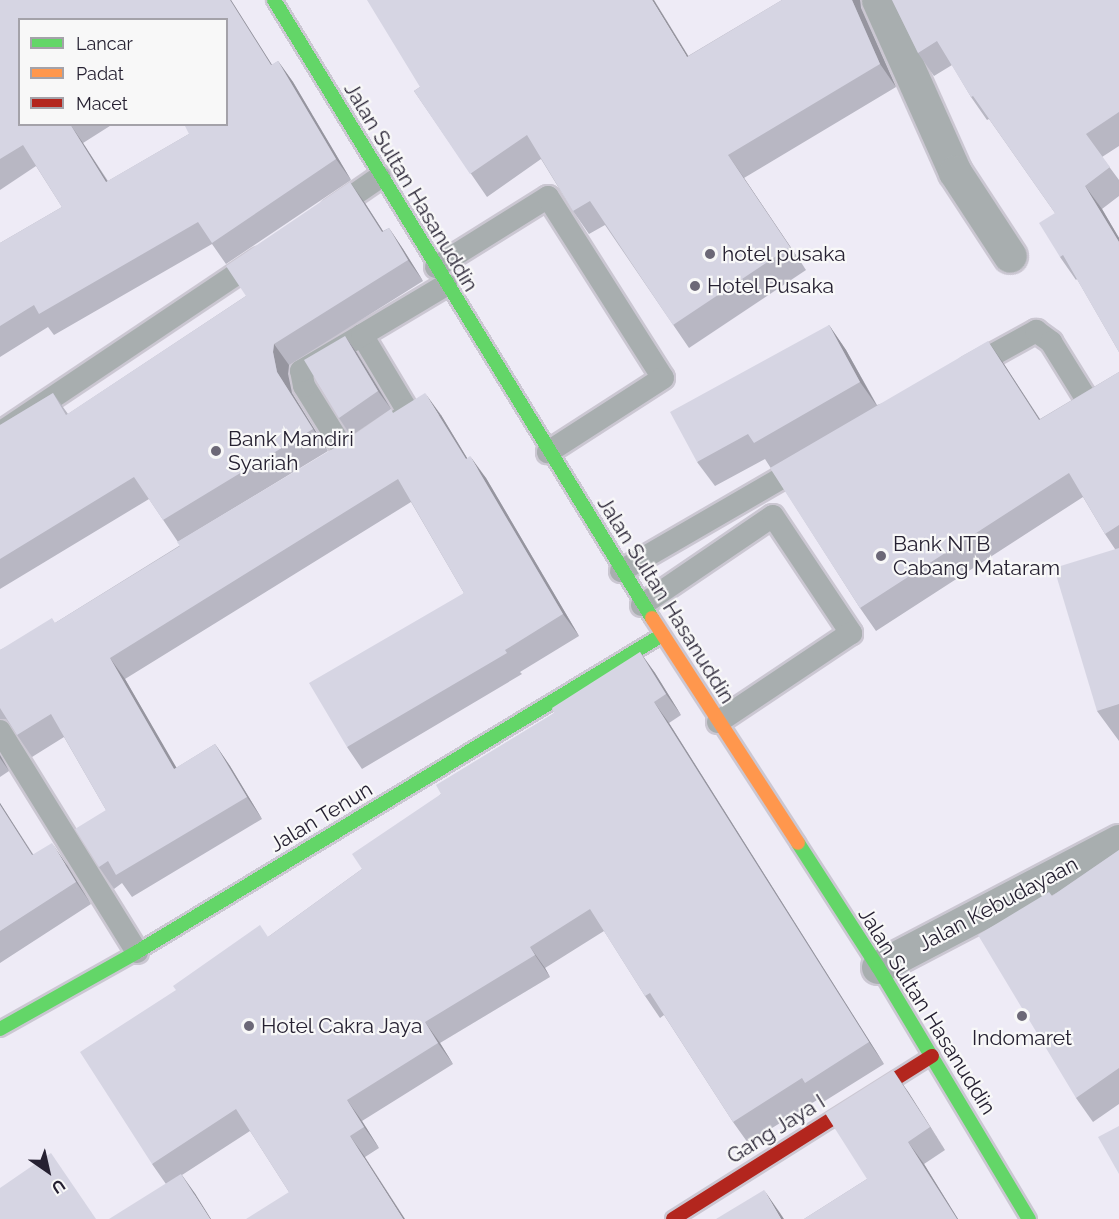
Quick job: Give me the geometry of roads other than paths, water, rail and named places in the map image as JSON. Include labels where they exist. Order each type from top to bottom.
[{"type":"main road","name":"Jalan Sultan Hasanuddin","points":[[274,0],[642,605],[878,967],[1029,1219]]},
{"type":"main road","name":"Jalan Tenun","points":[[0,1029],[137,952],[662,635]]},
{"type":"main road","name":"Gang Jaya I","points":[[673,1219],[932,1056]]},
{"type":"street","points":[[878,0],[956,172],[1010,256]]},
{"type":"street","name":"Jalan Kebudayaan","points":[[878,967],[1119,841]]},
{"type":"lane","points":[[312,223],[380,177]]},
{"type":"lane","points":[[347,454],[304,386],[301,371],[362,335],[548,197],[663,378],[548,452]]},
{"type":"lane","points":[[0,433],[273,249]]},
{"type":"lane","points":[[948,380],[1036,331],[1051,342],[1086,400]]},
{"type":"lane","points":[[327,467],[404,416],[407,410],[362,335]]},
{"type":"lane","points":[[621,571],[825,452]]},
{"type":"lane","points":[[642,605],[773,516],[851,633],[718,722]]},
{"type":"lane","points":[[0,731],[137,952]]},
{"type":"place","name":"hotel pusaka","points":[[710,254]]},
{"type":"place","name":"Hotel Pusaka","points":[[695,286]]},
{"type":"place","name":"Bank Mandiri Syariah","points":[[216,451]]},
{"type":"place","name":"Bank NTB Cabang Mataram","points":[[881,556]]},
{"type":"place","name":"Indomaret","points":[[1022,1016]]},
{"type":"place","name":"Hotel Cakra Jaya","points":[[249,1026]]}]
